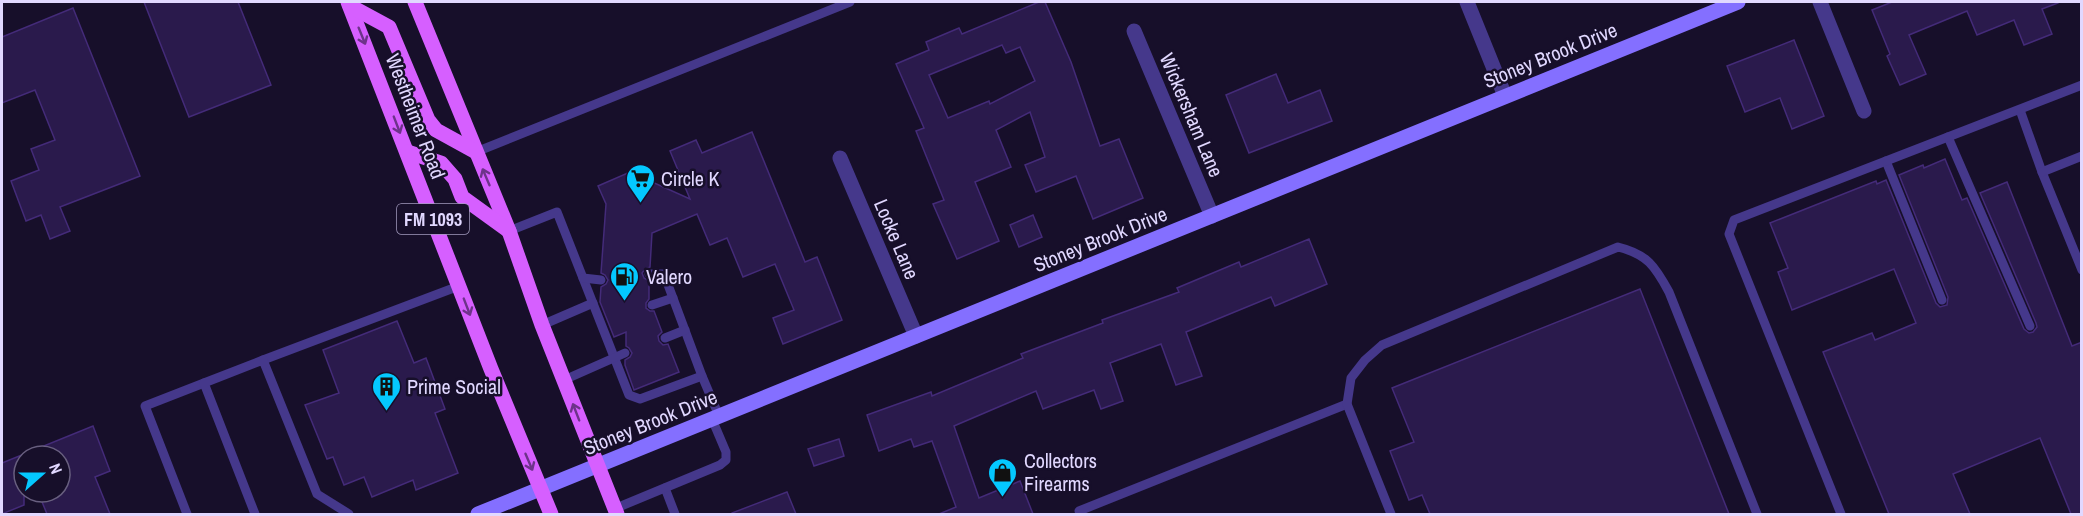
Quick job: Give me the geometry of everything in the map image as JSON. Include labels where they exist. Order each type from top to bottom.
[{"type":"main road","name":"Westheimer Road","points":[[415,2],[508,231],[616,512]]},
{"type":"main road","name":"Westheimer Road","points":[[349,4],[551,514]]},
{"type":"main road","points":[[349,4],[389,27],[428,120],[436,130],[476,152]]},
{"type":"main road","points":[[408,152],[441,163],[455,179],[462,197],[508,231]]},
{"type":"street","points":[[1467,2],[1505,96]]},
{"type":"street","name":"Stoney Brook Drive","points":[[478,514],[1738,2]]},
{"type":"street","points":[[1820,2],[1864,111]]},
{"type":"street","name":"Wickersham Lane","points":[[1134,31],[1212,216]]},
{"type":"street","name":"Locke Lane","points":[[840,158],[916,336]]},
{"type":"lane","points":[[476,152],[850,2]]},
{"type":"lane","points":[[1841,514],[1729,234],[1734,220],[2082,85]]},
{"type":"lane","points":[[2020,110],[2042,172],[2082,270]]},
{"type":"lane","points":[[1948,137],[2030,326]]},
{"type":"lane","points":[[2042,172],[2082,156]]},
{"type":"lane","points":[[1886,161],[1942,300]]},
{"type":"lane","points":[[508,231],[557,212],[593,303],[605,325],[614,358],[629,395],[640,399],[702,376]]},
{"type":"lane","points":[[1390,514],[1347,404],[1351,378],[1365,360],[1382,345],[1618,248],[1635,252],[1655,266],[1669,292],[1757,514]]},
{"type":"lane","points":[[616,512],[720,465],[726,460],[726,452],[702,376],[664,274],[649,274]]},
{"type":"lane","points":[[583,278],[601,279]]},
{"type":"lane","points":[[187,514],[145,406],[459,286]]},
{"type":"lane","points":[[652,305],[673,298]]},
{"type":"lane","points":[[542,324],[593,303]]},
{"type":"lane","points":[[665,338],[685,330]]},
{"type":"lane","points":[[564,380],[625,353]]},
{"type":"lane","points":[[263,360],[317,494],[346,514]]},
{"type":"lane","points":[[204,383],[255,514]]},
{"type":"lane","points":[[1080,514],[1079,511],[1347,404]]},
{"type":"lane","points":[[665,489],[675,514]]},
{"type":"building","points":[[144,2],[238,2],[271,85],[189,117]]},
{"type":"building","points":[[1039,2],[1045,2],[1071,62],[1100,146],[1119,139],[1143,198],[1093,219],[1076,176],[1036,192],[1025,165],[1045,157],[1030,112],[996,130],[1011,167],[975,182],[999,241],[957,259],[933,204],[944,200],[916,131],[924,128],[896,64],[929,50],[926,42],[959,28],[962,34]],"holes":[[[1002,45],[1006,53],[1020,47],[1035,81],[990,104],[989,101],[948,118],[929,75]]]},
{"type":"building","points":[[1892,2],[2058,3],[2042,9],[2052,34],[2024,45],[2014,20],[1977,35],[1967,11],[1909,35],[1926,74],[1900,85],[1887,56],[1890,54],[1872,10]]},
{"type":"building","points":[[73,8],[140,176],[60,207],[70,231],[50,239],[41,215],[26,221],[11,181],[39,170],[31,149],[55,140],[35,90],[2,103],[2,37]]},
{"type":"building","points":[[1794,40],[1824,116],[1792,129],[1780,98],[1745,112],[1727,66]]},
{"type":"building","points":[[1276,74],[1288,103],[1320,90],[1332,121],[1249,153],[1226,95]]},
{"type":"building","points":[[752,132],[805,262],[817,257],[842,320],[783,344],[773,318],[794,310],[775,264],[743,277],[727,238],[710,245],[697,214],[652,233],[650,267],[642,273],[649,281],[649,299],[646,308],[654,311],[662,332],[658,336],[659,341],[663,345],[668,344],[679,372],[634,390],[625,365],[625,360],[632,353],[626,346],[626,332],[614,337],[600,302],[601,287],[608,280],[601,273],[606,204],[598,186],[630,172],[690,199],[670,151],[696,140],[702,153]]},
{"type":"building","points":[[1945,159],[1962,200],[1967,198],[2024,329],[2029,333],[2033,332],[2037,327],[2036,323],[1980,193],[2007,182],[2072,346],[2082,342],[2082,514],[2071,514],[2040,438],[1953,474],[1970,514],[1889,514],[1823,352],[1872,333],[1875,340],[1916,323],[1894,269],[1792,310],[1778,272],[1788,268],[1770,223],[1876,181],[1877,184],[1886,180],[1936,303],[1940,307],[1947,305],[1948,297],[1899,175]]},
{"type":"building","points":[[1033,215],[1042,237],[1019,247],[1010,225]]},
{"type":"building","points":[[1309,239],[1327,284],[1275,306],[1271,297],[1186,332],[1202,376],[1176,385],[1161,344],[1110,363],[1123,401],[1101,409],[1094,390],[1043,409],[1036,391],[954,426],[979,498],[1020,481],[1033,514],[939,514],[956,507],[932,441],[914,447],[911,439],[879,451],[867,415],[931,392],[932,396],[1023,358],[1021,354],[1103,323],[1102,320],[1179,292],[1177,288],[1239,262],[1241,267]]},
{"type":"building","points":[[1640,289],[1729,514],[1430,514],[1422,495],[1409,500],[1390,451],[1414,442],[1392,388]]},
{"type":"building","name":"Prime Social","points":[[397,321],[414,363],[426,358],[445,409],[435,413],[458,473],[416,490],[413,480],[372,497],[364,477],[344,485],[333,457],[327,459],[305,405],[339,393],[323,350]]},
{"type":"building","points":[[93,426],[110,471],[95,477],[110,514],[47,514],[43,504],[72,504],[72,444],[49,444]]},
{"type":"building","points":[[839,439],[844,456],[814,466],[808,449]]},
{"type":"building","points":[[12,459],[12,504],[24,505],[2,514],[2,463]]},
{"type":"building","points":[[787,492],[796,514],[732,514],[732,513]]},
{"type":"place","name":"Circle K","points":[[640,204]]},
{"type":"place","name":"Valero","points":[[625,302]]},
{"type":"place","name":"Prime Social","points":[[386,412]]},
{"type":"place","name":"Collectors Firearms","points":[[1003,498]]}]
